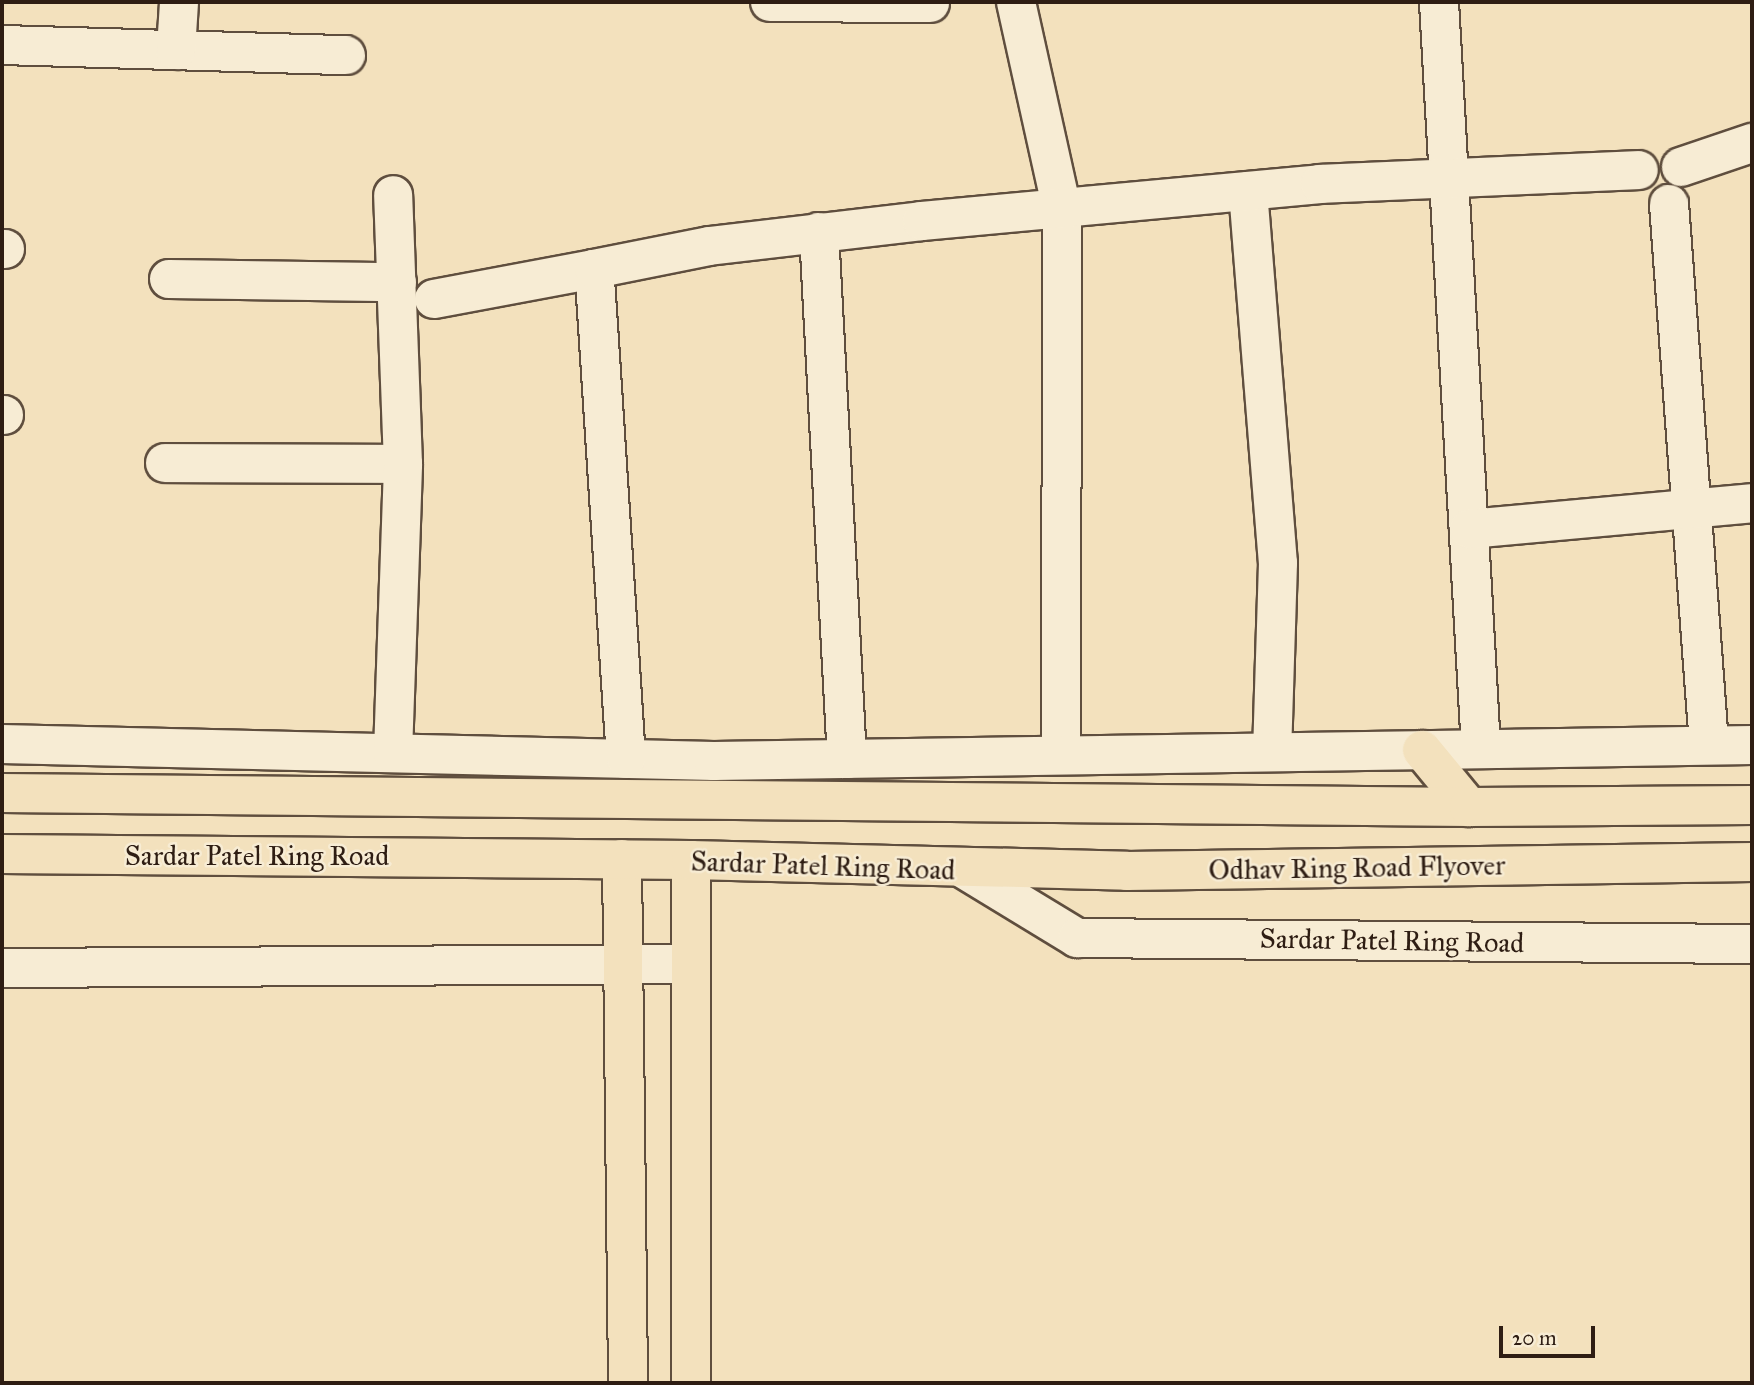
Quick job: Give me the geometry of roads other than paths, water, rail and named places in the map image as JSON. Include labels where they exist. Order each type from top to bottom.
[{"type":"main road","points":[[1422,750],[1469,807]]},
{"type":"main road","points":[[2,793],[1469,807],[1752,805]]},
{"type":"main road","name":"Sardar Patel Ring Road","points":[[2,855],[622,859],[962,868]]},
{"type":"main road","points":[[622,859],[628,1383]]},
{"type":"main road","points":[[691,860],[691,1383]]},
{"type":"main road","name":"Odhav Ring Road Flyover","points":[[962,868],[1127,871],[1752,862]]},
{"type":"street","points":[[176,50],[179,2]]},
{"type":"street","points":[[770,2],[930,4]]},
{"type":"street","points":[[1016,2],[1062,209],[1061,755]]},
{"type":"street","points":[[1439,2],[1481,749]]},
{"type":"street","points":[[2,45],[346,55]]},
{"type":"street","points":[[1681,167],[1752,143]]},
{"type":"street","points":[[434,299],[709,246],[819,232],[1248,191],[1449,178],[1639,170]]},
{"type":"street","points":[[1248,191],[1278,563],[1272,752]]},
{"type":"street","points":[[393,195],[403,464],[393,752]]},
{"type":"street","points":[[1669,204],[1709,745]]},
{"type":"street","points":[[819,232],[846,759]]},
{"type":"street","points":[[594,269],[626,759]]},
{"type":"street","points":[[169,279],[397,282]]},
{"type":"street","points":[[165,463],[403,464]]},
{"type":"street","points":[[1469,529],[1752,503]]},
{"type":"street","points":[[2,744],[626,759],[846,759],[1752,745]]},
{"type":"street","name":"Sardar Patel Ring Road","points":[[962,868],[1077,938],[1752,944]]},
{"type":"street","points":[[2,968],[690,964]]}]
